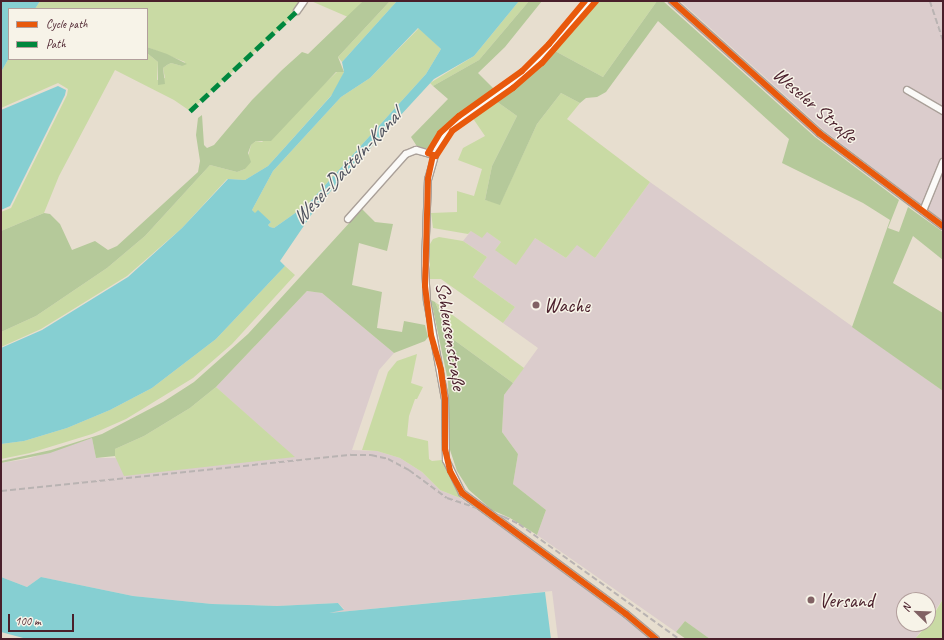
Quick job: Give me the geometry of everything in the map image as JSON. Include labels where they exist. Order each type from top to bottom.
[{"type":"street","points":[[297,11],[304,1]]},
{"type":"street","name":"Schleusenstraße","points":[[591,1],[522,77],[448,131],[433,155],[428,180],[425,286],[431,335],[441,371],[445,399],[445,449],[450,471],[462,493],[626,614],[656,639]]},
{"type":"street","name":"Weseler Straße","points":[[672,1],[819,133],[943,226]]},
{"type":"street","points":[[908,90],[943,111]]},
{"type":"street","points":[[348,219],[406,154],[416,150],[433,155]]},
{"type":"street","points":[[922,211],[943,162]]},
{"type":"shaded area","points":[[680,1],[943,1],[943,221],[826,132]]},
{"type":"shaded area","points":[[650,182],[943,391],[943,599],[936,609],[936,592],[896,592],[896,632],[920,632],[915,639],[710,639],[685,621],[676,632],[537,535],[546,510],[513,484],[518,454],[502,432],[504,395],[538,348],[503,323],[515,307],[473,277],[487,257],[463,241],[471,231],[486,231],[501,242],[495,250],[535,238],[566,258],[577,244],[595,258]]},
{"type":"shaded area","points":[[307,291],[322,293],[394,353],[379,370],[352,450],[377,451],[400,458],[422,472],[440,490],[460,498],[625,615],[653,639],[558,639],[552,591],[329,613],[344,609],[338,603],[277,606],[212,604],[133,596],[41,577],[27,587],[1,577],[1,463],[27,459],[92,438],[96,458],[294,457],[216,387]]},
{"type":"green space","points":[[40,1],[302,1],[297,11],[284,25],[190,111],[174,100],[115,70],[59,176],[44,213],[1,231],[1,212],[11,208],[67,95],[68,89],[58,83],[1,108],[1,72],[8,60],[148,60],[148,54],[158,62],[157,80],[165,78],[163,68],[167,65],[171,63],[182,66],[185,62],[148,47],[148,8],[36,8]]},
{"type":"green space","points":[[311,1],[363,1],[348,17]]},
{"type":"green space","points":[[363,1],[390,1],[338,57],[344,72],[336,72],[271,141],[256,141],[251,145],[248,153],[251,162],[245,169],[237,172],[210,165],[145,236],[107,268],[36,316],[1,332],[1,231],[44,213],[50,214],[60,224],[72,250],[95,241],[108,250],[117,246],[198,172],[200,161],[196,135],[198,118],[202,115],[204,145],[207,148],[214,145],[252,100],[282,70],[302,52],[308,54]]},
{"type":"green space","points":[[390,1],[397,1],[342,62],[338,57]]},
{"type":"green space","points":[[519,1],[529,1],[479,60],[433,86],[430,83],[474,56]]},
{"type":"green space","points":[[529,1],[542,1],[505,47],[478,73],[495,90],[458,115],[439,132],[430,148],[418,148],[411,137],[448,99],[433,86],[479,60]]},
{"type":"green space","points":[[598,1],[657,1],[603,77],[555,51]]},
{"type":"green space","points":[[657,1],[663,1],[815,137],[899,200],[888,228],[899,232],[908,207],[943,232],[943,260],[913,236],[893,283],[943,313],[943,391],[852,327],[890,220],[863,203],[782,163],[789,139],[658,21],[606,92],[597,97],[586,98],[580,103],[561,93],[537,124],[500,205],[485,200],[492,166],[517,116],[496,101],[535,72],[555,51],[603,77]]},
{"type":"green space","points":[[419,28],[441,49],[426,74],[308,204],[274,228],[270,227],[268,225],[271,222],[258,211],[255,214],[252,210],[273,171],[341,97],[370,78]]},
{"type":"green space","points":[[148,47],[167,54],[187,64],[182,66],[171,63],[167,65],[163,68],[165,84],[158,85],[158,62],[148,54]]},
{"type":"green space","points":[[338,71],[344,72],[337,89],[268,166],[245,180],[227,179],[182,228],[127,276],[41,329],[1,347],[1,332],[36,316],[107,268],[145,236],[210,165],[237,172],[245,169],[251,145],[256,141],[262,142]]},
{"type":"green space","points":[[561,93],[580,103],[567,119],[650,182],[595,258],[577,245],[566,258],[535,238],[516,265],[495,250],[501,242],[487,232],[482,238],[471,231],[468,234],[433,228],[431,213],[457,212],[457,191],[474,196],[482,169],[458,160],[463,148],[485,136],[472,117],[496,101],[517,116],[492,166],[485,200],[500,204],[537,124]]},
{"type":"green space","points":[[362,209],[375,222],[393,224],[387,251],[359,243],[352,285],[382,292],[377,328],[402,332],[404,321],[425,325],[428,337],[425,341],[394,353],[322,293],[307,291],[216,387],[190,408],[144,436],[115,449],[115,456],[96,458],[92,438],[50,453],[1,463],[1,461],[51,450],[102,434],[163,402],[194,382],[248,334]]},
{"type":"green space","points":[[439,237],[463,241],[487,257],[473,277],[515,307],[503,323],[441,279],[430,279],[430,244],[433,239]]},
{"type":"green space","points":[[285,266],[295,275],[232,344],[193,378],[126,419],[92,434],[30,453],[1,459],[1,444],[24,441],[67,428],[110,410],[152,388],[216,339]]},
{"type":"green space","points":[[431,300],[435,302],[450,337],[513,383],[504,395],[502,432],[518,454],[513,484],[546,510],[537,535],[510,518],[492,510],[469,490],[457,471],[450,450],[448,381]]},
{"type":"green space","points":[[435,302],[524,368],[513,383],[450,337]]},
{"type":"green space","points":[[417,354],[411,383],[423,387],[417,399],[415,399],[409,416],[407,436],[428,441],[429,459],[432,461],[442,460],[460,498],[440,490],[422,472],[400,458],[377,451],[362,450],[388,372],[397,361]]},
{"type":"green space","points":[[216,387],[295,457],[124,476],[113,452],[115,449],[144,436],[190,408]]},
{"type":"green space","points":[[943,599],[943,639],[915,639],[921,632],[936,632],[936,611]]},
{"type":"green space","points":[[685,621],[710,639],[686,639],[676,632]]},
{"type":"water","points":[[1,1],[40,1],[36,8],[8,8],[8,60],[1,72]]},
{"type":"water","name":"Wesel-Datteln-Kanal","points":[[397,1],[519,1],[474,56],[434,79],[318,205],[280,261],[285,266],[216,339],[152,388],[110,410],[67,428],[24,441],[1,444],[1,348],[42,330],[128,277],[182,228],[228,179],[245,180],[268,166],[331,96],[344,72],[342,62]],"holes":[[[418,28],[441,49],[426,74],[308,204],[274,228],[268,225],[271,222],[258,210],[255,213],[252,210],[273,171],[341,97],[370,78]]]},
{"type":"water","points":[[58,86],[66,90],[65,95],[10,206],[1,210],[1,110]]},
{"type":"water","points":[[1,577],[27,587],[41,577],[133,596],[212,604],[277,606],[338,603],[344,610],[329,613],[545,592],[551,639],[27,639],[1,632]]},
{"type":"railway","points":[[930,1],[943,40]]},
{"type":"railway","points":[[1,491],[351,455],[371,455],[388,459],[409,470],[447,498],[504,517],[519,524],[679,639]]},
{"type":"marked path","points":[[190,111],[297,11]]},
{"type":"cycle path","points":[[433,155],[428,153],[440,133],[459,116],[522,71],[549,44],[585,1]]},
{"type":"cycle path","points":[[433,155],[436,156],[452,131],[513,88],[542,63],[596,1]]},
{"type":"cycle path","points":[[672,1],[819,133],[943,226]]},
{"type":"cycle path","points":[[433,155],[428,179],[425,286],[431,335],[441,371],[445,399],[445,449],[450,471],[462,493],[626,614],[656,639]]},
{"type":"place","name":"Wache","points":[[536,305]]},
{"type":"place","name":"Versand","points":[[811,600]]}]
